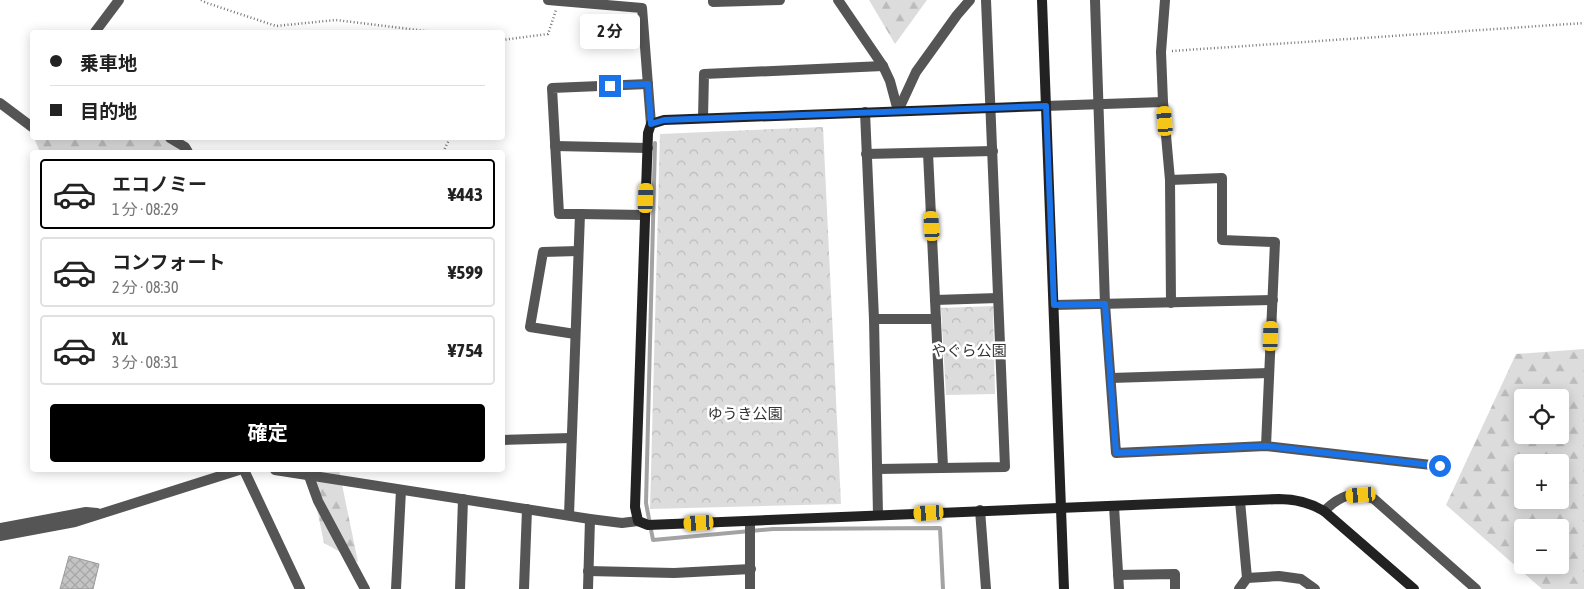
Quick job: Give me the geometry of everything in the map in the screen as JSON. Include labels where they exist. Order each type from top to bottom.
[{"type":"street","points":[[96,30],[119,0]]},
{"type":"street","points":[[713,0],[713,2],[780,0]]},
{"type":"street","points":[[838,0],[883,66],[890,80],[898,112]]},
{"type":"street","points":[[898,112],[916,72],[970,0]]},
{"type":"street","points":[[878,469],[1005,467],[986,0]]},
{"type":"street","points":[[1042,0],[1064,589]]},
{"type":"street","points":[[1094,0],[1105,304],[1116,453],[1266,446],[1440,466]]},
{"type":"street","points":[[1165,0],[1161,52],[1163,102],[1170,180],[1171,302]]},
{"type":"street","points":[[553,1],[592,2],[642,8],[651,124],[648,133],[635,507],[638,520]]},
{"type":"street","points":[[703,118],[704,74],[883,66]]},
{"type":"street","points":[[645,215],[560,214],[552,88],[648,84]]},
{"type":"street","points":[[651,124],[664,120],[703,118],[1163,102]]},
{"type":"street","points":[[0,103],[30,121]]},
{"type":"street","points":[[865,112],[874,319],[878,515]]},
{"type":"street","points":[[173,140],[187,150]]},
{"type":"street","points":[[556,146],[648,148]]},
{"type":"street","points":[[866,154],[993,151]]},
{"type":"street","points":[[928,152],[943,467]]},
{"type":"street","points":[[1170,180],[1222,178],[1222,240],[1274,242],[1266,446]]},
{"type":"street","points":[[569,514],[580,214]]},
{"type":"street","points":[[575,334],[530,327],[543,252],[578,252]]},
{"type":"street","points":[[935,300],[998,298]]},
{"type":"street","points":[[1054,305],[1273,300]]},
{"type":"street","points":[[874,319],[936,319]]},
{"type":"street","points":[[1111,378],[1270,373]]},
{"type":"street","points":[[505,440],[571,438]]},
{"type":"street","points":[[0,536],[75,522],[233,472]]},
{"type":"street","points":[[245,472],[300,589]]},
{"type":"street","points":[[298,472],[309,476],[569,514],[590,519],[622,523],[638,520],[648,525],[1240,500],[1299,500],[1312,504],[1324,512],[1414,589]]},
{"type":"street","points":[[309,476],[318,501],[365,589]]},
{"type":"street","points":[[396,589],[400,490]]},
{"type":"street","points":[[1324,512],[1334,501],[1344,496],[1361,495],[1374,499],[1476,589]]},
{"type":"street","points":[[460,589],[464,499]]},
{"type":"street","points":[[1239,589],[1247,578],[1240,500]]},
{"type":"street","points":[[1114,506],[1119,589]]},
{"type":"street","points":[[524,589],[527,509]]},
{"type":"street","points":[[980,510],[986,589]]},
{"type":"street","points":[[0,528],[86,512],[102,514]]},
{"type":"street","points":[[588,589],[590,519]]},
{"type":"street","points":[[750,521],[750,589]]},
{"type":"street","points":[[588,571],[674,573],[750,569]]},
{"type":"street","points":[[1118,575],[1174,574],[1175,589]]},
{"type":"street","points":[[1247,578],[1279,576],[1302,579],[1315,589]]},
{"type":"path","points":[[201,0],[276,26],[336,20],[418,30]]},
{"type":"path","points":[[505,40],[548,34],[553,1]]},
{"type":"path","points":[[1161,52],[1584,23]]},
{"type":"green space","points":[[869,0],[927,0],[895,44]]},
{"type":"green space","name":"ゆうき公園","points":[[823,127],[841,504],[650,509],[660,134]]},
{"type":"green space","points":[[35,140],[165,140],[181,150],[39,150]]},
{"type":"green space","name":"やぐら公園","points":[[993,306],[995,394],[946,395],[941,308]]},
{"type":"green space","points":[[1584,349],[1584,589],[1542,589],[1525,574],[1569,574],[1569,519],[1514,519],[1514,564],[1446,505],[1516,354]]},
{"type":"green space","points":[[309,472],[339,472],[358,562],[324,543]]},
{"type":"building","points":[[69,556],[99,564],[93,589],[60,589]]},
{"type":"waterway","points":[[655,143],[646,503],[653,540],[773,529],[940,528],[943,589]]},
{"type":"route","points":[[610,86],[648,84],[651,124],[664,120],[1046,106],[1054,305],[1105,304],[1116,453],[1266,446],[1440,466]]}]
